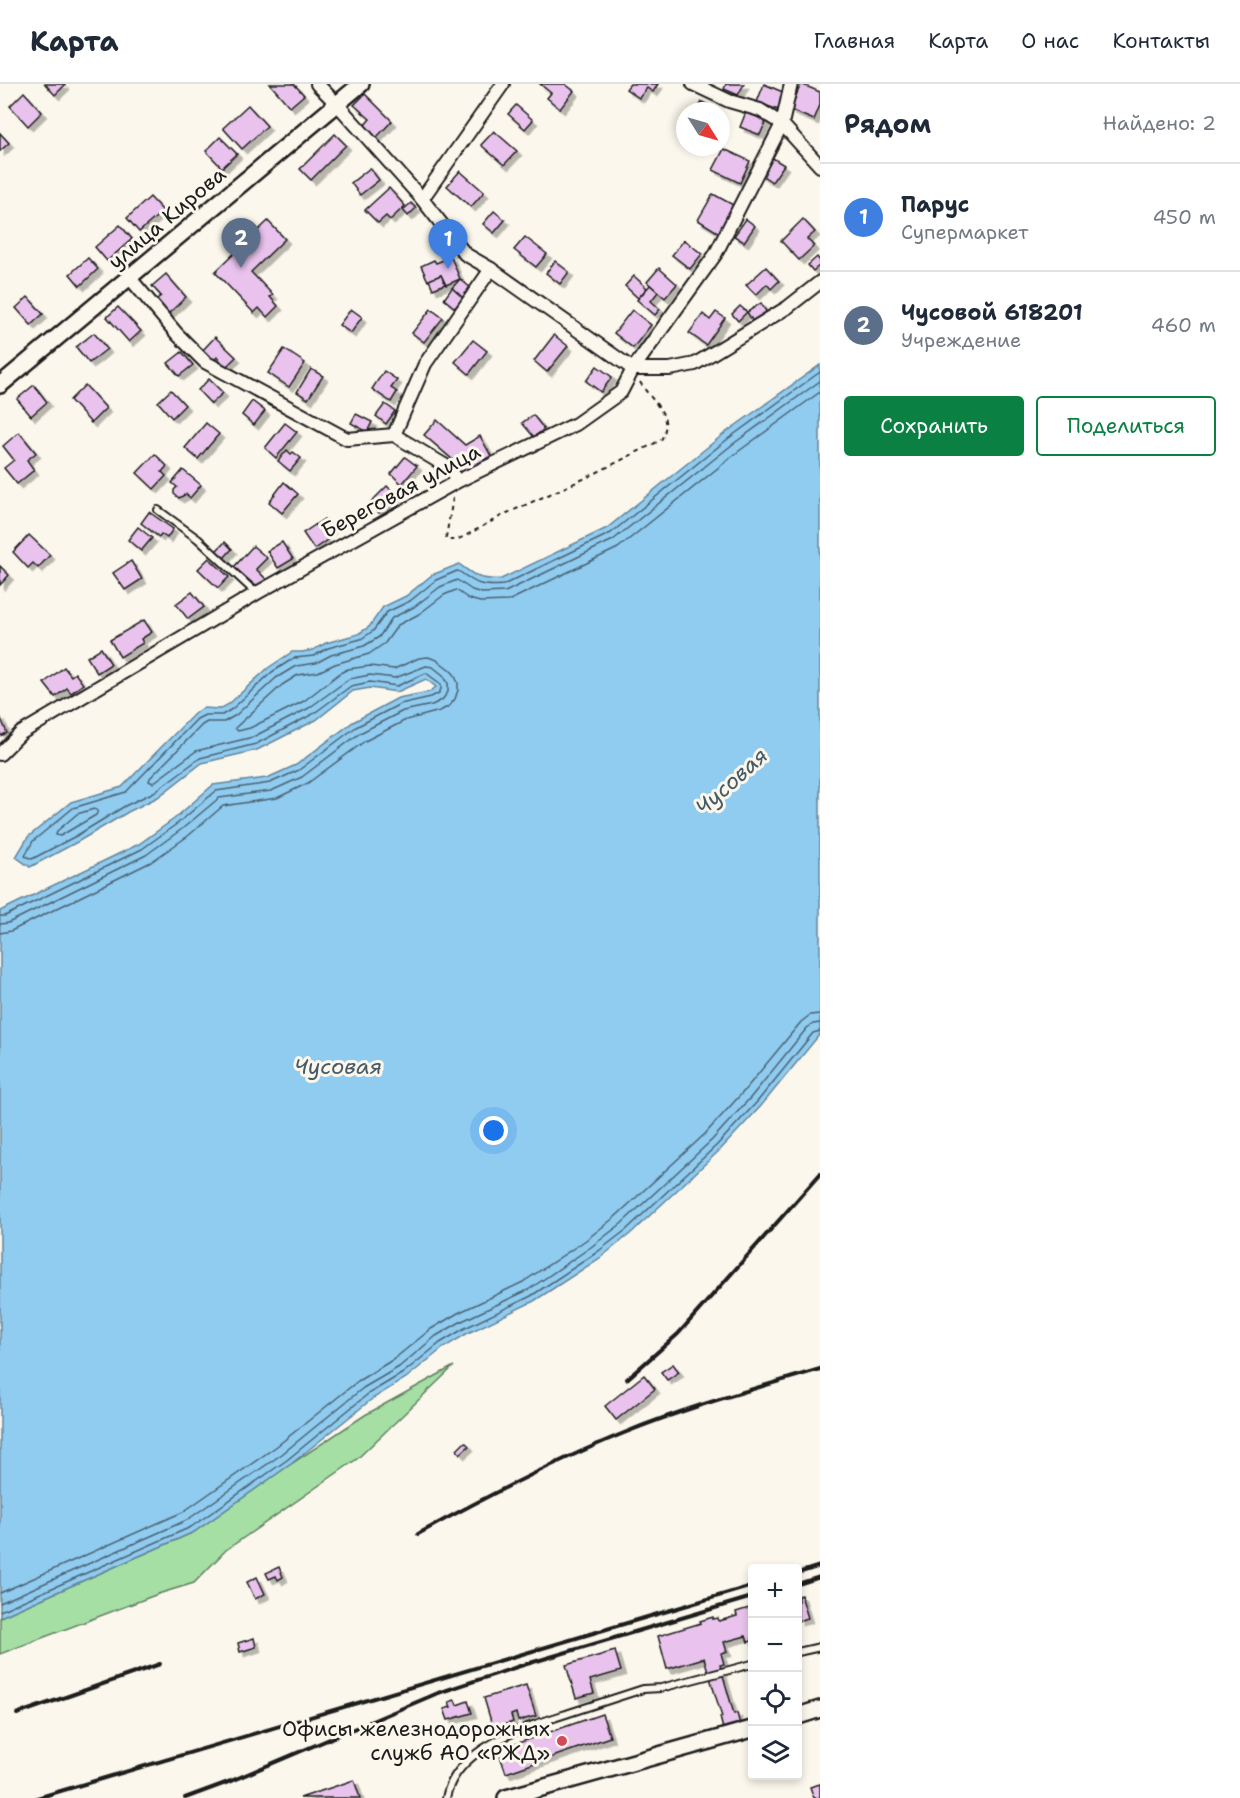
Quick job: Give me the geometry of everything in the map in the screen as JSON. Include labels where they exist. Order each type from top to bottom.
[{"type":"street","points":[[317,84],[422,200],[465,254],[491,269],[633,369],[670,369],[695,364],[788,308],[820,282]]},
{"type":"street","name":"улица Кирова","points":[[0,385],[361,84]]},
{"type":"street","points":[[422,200],[503,84]]},
{"type":"street","points":[[693,84],[729,101],[760,110],[782,124],[820,166]]},
{"type":"street","name":"Береговая улица","points":[[0,754],[21,733],[257,593],[456,482],[576,424],[621,392],[633,369],[715,255],[782,124],[791,84]]},
{"type":"street","points":[[394,435],[425,364],[491,269]]},
{"type":"street","points":[[129,277],[177,334],[205,362],[348,439],[394,435],[451,469],[456,482]]},
{"type":"street","points":[[802,1715],[820,1709]]},
{"type":"street","points":[[506,1798],[748,1730]]},
{"type":"lane","points":[[158,510],[198,539],[257,593]]},
{"type":"lane","points":[[802,1651],[820,1647]]},
{"type":"lane","points":[[446,1798],[449,1785],[467,1762],[490,1744],[514,1731],[643,1689],[661,1688],[748,1665]]},
{"type":"path","points":[[456,482],[446,537],[448,540],[456,540],[465,536],[505,514],[661,441],[667,430],[664,414],[645,390],[633,369]]},
{"type":"green space","points":[[454,1366],[357,1459],[226,1550],[194,1583],[158,1594],[0,1654],[0,1617],[194,1532],[365,1415]]},
{"type":"water","name":"Чусовая","points":[[820,365],[820,1034],[761,1106],[721,1149],[630,1234],[600,1258],[534,1301],[468,1333],[443,1348],[406,1378],[372,1399],[291,1464],[194,1532],[0,1617],[0,911],[139,844],[174,819],[213,785],[267,778],[296,765],[353,722],[398,698],[429,692],[436,687],[426,679],[397,692],[370,688],[353,691],[316,720],[257,750],[202,763],[158,797],[30,867],[16,857],[28,837],[71,802],[122,787],[194,714],[203,708],[220,709],[229,704],[268,668],[292,652],[313,650],[326,643],[358,634],[369,627],[383,607],[406,596],[432,575],[459,564],[478,577],[501,579],[607,528],[725,433]]},
{"type":"building","points":[[45,84],[64,84],[65,85],[55,95]]},
{"type":"building","points":[[270,84],[294,84],[304,95],[290,107]]},
{"type":"building","points":[[540,84],[565,84],[574,91],[560,109],[547,98],[551,93]]},
{"type":"building","points":[[630,84],[658,84],[653,92],[647,88],[639,98],[626,89]]},
{"type":"building","points":[[726,84],[744,84],[738,95],[724,89]]},
{"type":"building","points":[[764,84],[785,93],[778,110],[757,102]]},
{"type":"building","points":[[801,84],[820,92],[820,105],[814,120],[790,110]]},
{"type":"building","points":[[24,92],[42,112],[28,126],[10,106]]},
{"type":"building","points":[[365,94],[392,121],[376,138],[364,126],[370,119],[354,105]]},
{"type":"building","points":[[248,105],[267,126],[242,149],[223,128]]},
{"type":"building","points":[[516,105],[533,120],[525,129],[508,114]]},
{"type":"building","points":[[746,112],[766,121],[760,135],[740,127]]},
{"type":"building","points":[[494,131],[517,151],[504,165],[481,145]]},
{"type":"building","points":[[0,133],[9,143],[0,151]]},
{"type":"building","points":[[335,134],[346,145],[311,180],[300,169]]},
{"type":"building","points":[[220,137],[237,154],[222,168],[206,151]]},
{"type":"building","points":[[730,152],[750,161],[740,183],[713,170],[720,156],[730,156]]},
{"type":"building","points":[[771,157],[784,165],[772,182],[760,174]]},
{"type":"building","points":[[370,168],[379,180],[360,195],[351,183]]},
{"type":"building","points":[[460,171],[484,192],[471,207],[447,186]]},
{"type":"building","points":[[389,188],[405,206],[390,220],[386,216],[378,223],[365,210]]},
{"type":"building","points":[[713,194],[735,206],[719,233],[698,220]]},
{"type":"building","points":[[150,197],[163,211],[139,232],[127,218]]},
{"type":"building","points":[[411,203],[416,208],[408,216],[403,210]]},
{"type":"building","points":[[494,211],[505,220],[494,233],[483,224]]},
{"type":"building","points":[[746,219],[755,226],[744,242],[734,236]]},
{"type":"building","points":[[803,219],[815,232],[807,239],[814,246],[799,260],[781,241]]},
{"type":"building","points":[[268,221],[285,239],[251,272],[273,295],[270,297],[278,306],[267,317],[259,308],[254,313],[215,272]]},
{"type":"building","points":[[120,225],[132,239],[107,261],[95,247]]},
{"type":"building","points":[[525,237],[547,254],[536,267],[514,250]]},
{"type":"building","points":[[684,240],[702,254],[690,269],[672,255]]},
{"type":"building","points":[[451,257],[460,279],[446,285],[441,275],[428,281],[421,266],[434,260],[436,263]]},
{"type":"building","points":[[817,257],[820,265],[813,271],[808,265]]},
{"type":"building","points":[[88,258],[98,269],[80,286],[70,274]]},
{"type":"building","points":[[555,261],[569,272],[560,284],[546,273]]},
{"type":"building","points":[[766,267],[779,281],[771,289],[767,284],[756,295],[746,285]]},
{"type":"building","points":[[659,268],[677,284],[665,298],[647,282]]},
{"type":"building","points":[[166,274],[186,297],[167,315],[154,301],[161,296],[152,286]]},
{"type":"building","points":[[441,275],[445,284],[433,289],[429,280]]},
{"type":"building","points":[[634,276],[647,288],[638,298],[625,286]]},
{"type":"building","points":[[460,279],[471,288],[463,298],[452,288]]},
{"type":"building","points":[[650,285],[658,292],[651,301],[660,309],[655,315],[637,300]]},
{"type":"building","points":[[452,288],[463,298],[455,308],[444,299]]},
{"type":"building","points":[[28,297],[43,314],[31,325],[16,308]]},
{"type":"building","points":[[761,303],[767,313],[753,322],[747,312]]},
{"type":"building","points":[[740,306],[747,312],[738,321],[732,314]]},
{"type":"building","points":[[118,307],[141,331],[129,342],[107,317]]},
{"type":"building","points":[[351,309],[362,317],[351,333],[339,325]]},
{"type":"building","points":[[431,309],[443,318],[424,342],[412,333]]},
{"type":"building","points":[[632,310],[651,325],[633,348],[614,333]]},
{"type":"building","points":[[716,312],[725,318],[706,345],[689,333],[703,314],[710,320]]},
{"type":"building","points":[[94,333],[107,349],[89,363],[76,347]]},
{"type":"building","points":[[554,335],[568,346],[547,372],[534,361]]},
{"type":"building","points":[[215,337],[236,357],[226,367],[217,357],[213,361],[202,351]]},
{"type":"building","points":[[473,340],[487,351],[469,374],[455,362]]},
{"type":"building","points":[[284,349],[305,363],[289,387],[268,373]]},
{"type":"building","points":[[182,352],[193,365],[179,376],[168,363]]},
{"type":"building","points":[[597,366],[612,377],[601,392],[586,381]]},
{"type":"building","points":[[311,369],[323,376],[308,399],[297,392]]},
{"type":"building","points":[[384,371],[397,380],[391,388],[397,392],[391,402],[372,389]]},
{"type":"building","points":[[209,379],[223,393],[211,404],[198,390]]},
{"type":"building","points":[[34,385],[47,402],[31,416],[17,399]]},
{"type":"building","points":[[85,385],[106,408],[91,423],[70,400]]},
{"type":"building","points":[[171,390],[185,405],[172,418],[158,402]]},
{"type":"building","points":[[252,401],[265,411],[254,425],[242,415]]},
{"type":"building","points":[[385,404],[395,411],[386,424],[376,416]]},
{"type":"building","points":[[356,414],[372,422],[367,432],[351,423]]},
{"type":"building","points":[[533,415],[544,429],[534,437],[522,423]]},
{"type":"building","points":[[437,420],[465,445],[480,436],[491,456],[460,474],[453,460],[424,435]]},
{"type":"building","points":[[206,423],[219,434],[198,459],[185,448]]},
{"type":"building","points":[[285,423],[297,432],[276,458],[265,448]]},
{"type":"building","points":[[19,432],[36,453],[27,460],[34,470],[17,484],[4,468],[14,460],[3,446]]},
{"type":"building","points":[[287,450],[301,458],[290,471],[278,461]]},
{"type":"building","points":[[155,454],[167,466],[162,472],[166,476],[154,489],[137,473]]},
{"type":"building","points":[[405,457],[417,466],[402,484],[391,474]]},
{"type":"building","points":[[183,470],[201,485],[190,498],[186,494],[179,498],[174,494],[177,487],[172,483]]},
{"type":"building","points":[[284,482],[298,494],[282,513],[269,502]]},
{"type":"building","points":[[387,486],[397,496],[379,513],[370,503]]},
{"type":"building","points":[[149,512],[173,529],[167,538],[161,534],[159,537],[141,523]]},
{"type":"building","points":[[324,519],[331,529],[323,534],[327,540],[314,549],[303,533]]},
{"type":"building","points":[[138,527],[152,538],[141,551],[128,540]]},
{"type":"building","points":[[29,535],[50,555],[38,568],[33,563],[28,568],[13,552]]},
{"type":"building","points":[[225,542],[232,549],[224,558],[216,551]]},
{"type":"building","points":[[282,542],[293,559],[278,568],[267,551]]},
{"type":"building","points":[[253,546],[267,558],[256,569],[266,579],[258,588],[234,567]]},
{"type":"building","points":[[209,558],[229,577],[218,588],[198,569]]},
{"type":"building","points":[[131,561],[142,579],[125,590],[113,573]]},
{"type":"building","points":[[0,566],[9,575],[0,585]]},
{"type":"building","points":[[192,592],[204,607],[188,619],[176,604]]},
{"type":"building","points":[[144,620],[152,632],[141,639],[143,643],[120,657],[110,640]]},
{"type":"building","points":[[101,648],[111,664],[97,673],[87,657]]},
{"type":"building","points":[[64,667],[71,676],[75,673],[83,684],[71,693],[67,688],[55,697],[44,683]]},
{"type":"building","points":[[0,716],[7,733],[0,736]]},
{"type":"building","points":[[673,1364],[679,1372],[667,1380],[661,1372]]},
{"type":"building","points":[[644,1375],[655,1389],[616,1420],[605,1406]]},
{"type":"building","points":[[465,1442],[469,1446],[460,1454],[457,1450]]},
{"type":"building","points":[[279,1567],[283,1577],[278,1580],[276,1576],[269,1579],[266,1573]]},
{"type":"building","points":[[257,1577],[265,1594],[255,1599],[247,1582]]},
{"type":"building","points":[[802,1598],[808,1618],[802,1620]]},
{"type":"building","points":[[748,1608],[748,1642],[746,1636],[724,1642],[727,1652],[721,1653],[724,1664],[720,1665],[734,1714],[737,1713],[740,1725],[723,1729],[720,1717],[722,1717],[704,1658],[667,1669],[658,1636],[713,1617],[713,1619],[718,1618],[719,1621],[737,1616],[736,1612]]},
{"type":"building","points":[[254,1638],[256,1647],[240,1652],[238,1643]]},
{"type":"building","points":[[615,1651],[621,1671],[590,1680],[594,1693],[576,1698],[566,1665]]},
{"type":"building","points":[[526,1685],[536,1716],[518,1721],[516,1713],[511,1715],[513,1722],[493,1728],[484,1698]]},
{"type":"building","points":[[455,1700],[457,1705],[468,1701],[472,1713],[448,1720],[444,1709],[451,1707],[449,1702]]},
{"type":"building","name":"Офисы железнодорожных служб АО «РЖД»","points":[[602,1714],[610,1737],[506,1773],[498,1750]]},
{"type":"building","name":"Офисы железнодорожных служб АО «РЖД»","points":[[354,1780],[360,1798],[300,1798]]},
{"type":"building","points":[[820,1784],[820,1798],[814,1798],[810,1787]]},
{"type":"railway","points":[[627,1379],[678,1334],[820,1174]]},
{"type":"railway","points":[[418,1534],[520,1480],[624,1433],[696,1407],[820,1369]]},
{"type":"railway","points":[[802,1572],[820,1566]]},
{"type":"railway","points":[[802,1583],[820,1577]]},
{"type":"railway","points":[[37,1798],[748,1587]]},
{"type":"railway","points":[[185,1798],[231,1781],[438,1693],[520,1666],[748,1598]]},
{"type":"railway","points":[[17,1714],[160,1664]]},
{"type":"place","name":"Чусовой 618201","points":[[241,268]]},
{"type":"place","name":"Парус","points":[[448,269]]},
{"type":"place","name":"Офисы железнодорожных служб АО «РЖД»","points":[[562,1741]]}]
